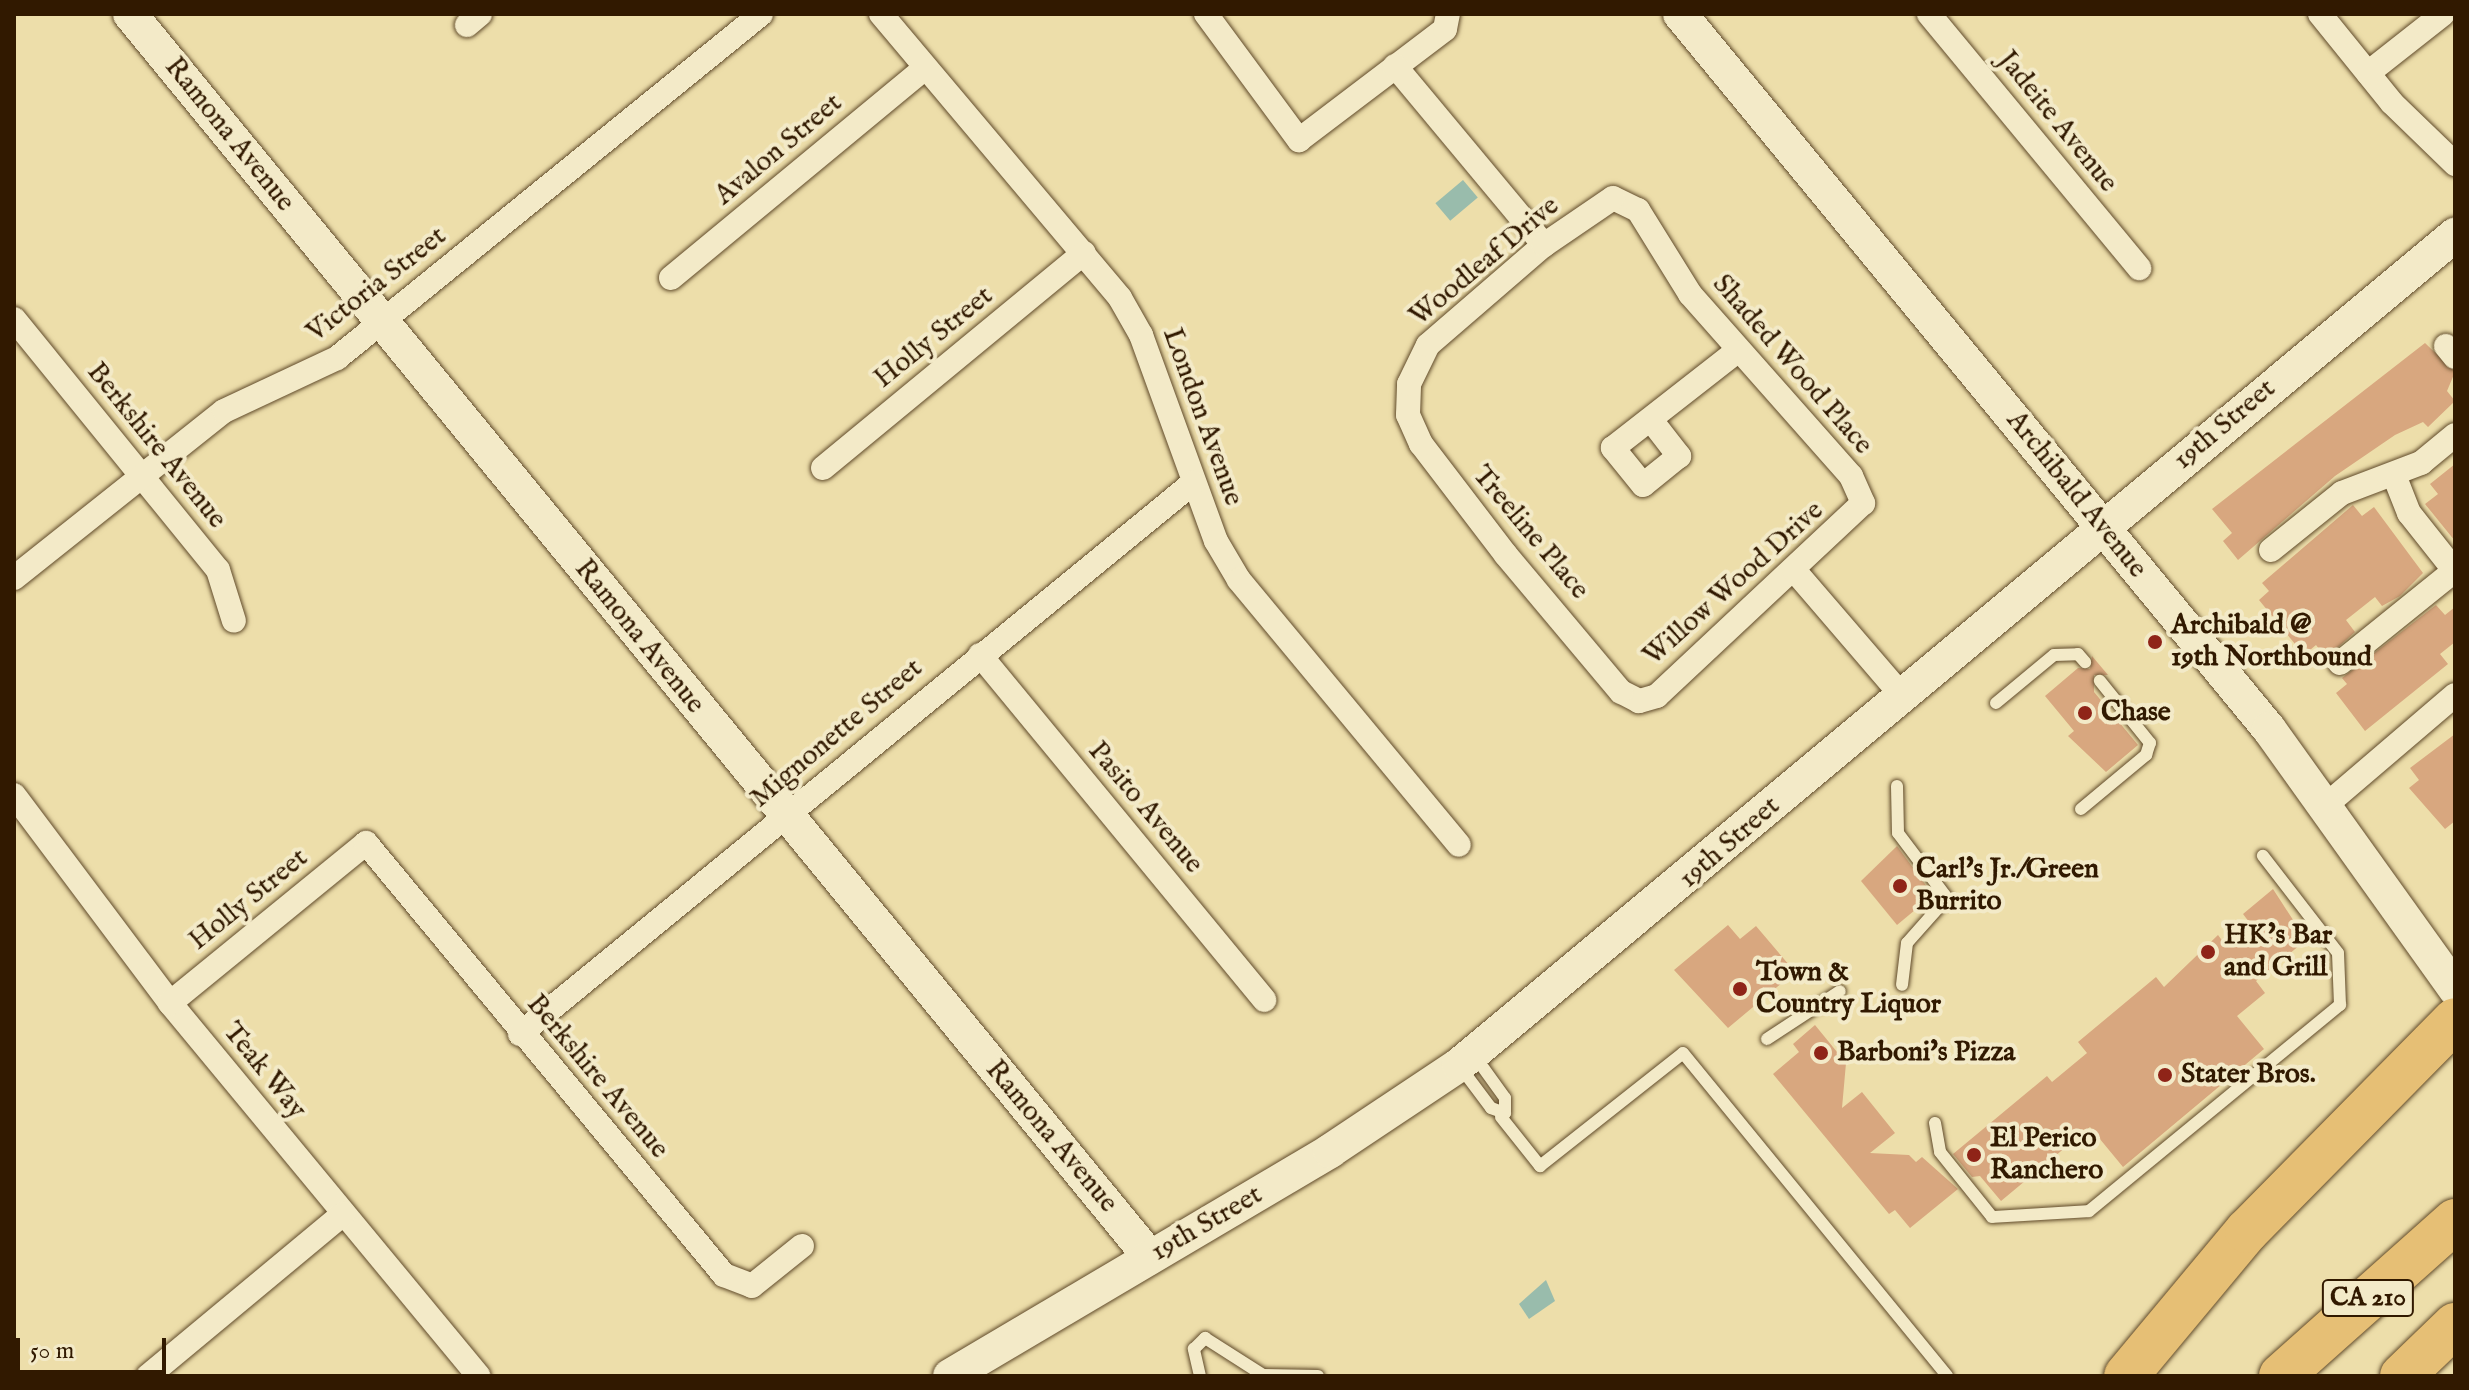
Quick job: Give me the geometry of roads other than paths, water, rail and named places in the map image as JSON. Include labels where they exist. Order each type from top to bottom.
[{"type":"highway","points":[[2126,1376],[2247,1231],[2455,1020]]},
{"type":"highway","name":"CA 210","points":[[2281,1376],[2455,1221]]},
{"type":"highway","name":"CA 210","points":[[2402,1376],[2455,1325]]},
{"type":"main road","name":"Ramona Avenue","points":[[130,14],[785,816],[1150,1257]]},
{"type":"main road","name":"Archibald Avenue","points":[[1680,14],[2102,526],[2325,806],[2455,989]]},
{"type":"main road","name":"19th Street","points":[[950,1376],[1150,1257],[1466,1060],[1721,853],[1899,692],[2455,235]]},
{"type":"street","name":"Victoria Street","points":[[14,578],[139,474],[224,411],[292,385],[382,322],[761,14]]},
{"type":"street","name":"London Avenue","points":[[881,14],[1084,253],[1141,335],[1193,483],[1239,580],[1459,845]]},
{"type":"street","points":[[1206,14],[1299,140],[1445,29],[1448,14]]},
{"type":"street","name":"Jadeite Avenue","points":[[1929,14],[2139,268]]},
{"type":"street","points":[[2320,14],[2368,73],[2455,164]]},
{"type":"street","points":[[2368,73],[2443,14]]},
{"type":"street","points":[[1395,66],[1544,245]]},
{"type":"street","name":"Avalon Street","points":[[671,278],[925,68]]},
{"type":"street","name":"Woodleaf Drive","points":[[1409,384],[1428,345],[1544,245],[1613,198]]},
{"type":"street","name":"Shaded Wood Place","points":[[1613,198],[1638,210],[1660,251],[1736,352],[1851,476],[1863,503]]},
{"type":"street","name":"Holly Street","points":[[823,468],[1084,253]]},
{"type":"street","name":"Berkshire Avenue","points":[[14,319],[218,570],[234,621]]},
{"type":"street","points":[[1651,420],[1736,352]]},
{"type":"street","name":"Treeline Place","points":[[1409,384],[1408,415],[1441,472],[1621,692],[1639,701]]},
{"type":"street","points":[[2271,550],[2342,493],[2394,475],[2455,435]]},
{"type":"street","points":[[2340,663],[2455,571],[2409,513],[2394,475]]},
{"type":"street","name":"Mignonette Street","points":[[520,1034],[1193,483]]},
{"type":"street","name":"Willow Wood Drive","points":[[1639,701],[1657,696],[1863,503]]},
{"type":"street","points":[[1794,570],[1899,692]]},
{"type":"street","name":"Pasito Avenue","points":[[980,655],[1264,1000]]},
{"type":"street","points":[[2325,806],[2455,695]]},
{"type":"street","name":"Teak Way","points":[[14,796],[170,1003],[479,1376]]},
{"type":"street","name":"Holly Street","points":[[170,1003],[366,843]]},
{"type":"street","name":"Berkshire Avenue","points":[[366,843],[520,1034],[724,1275],[752,1286],[802,1246]]},
{"type":"street","points":[[148,1376],[343,1214]]},
{"type":"lane","points":[[1996,703],[2054,655],[2078,654],[2085,662]]},
{"type":"lane","points":[[2081,809],[2146,755],[2150,743],[2100,681]]},
{"type":"lane","points":[[1897,786],[1898,833],[1947,898],[1907,943],[1902,985]]},
{"type":"lane","points":[[1935,1123],[1940,1152],[1992,1217],[2089,1211],[2340,1005],[2338,953],[2263,856]]},
{"type":"lane","points":[[1767,1039],[1840,991]]},
{"type":"lane","points":[[1501,1117],[1540,1166],[1683,1053],[1947,1376]]},
{"type":"lane","points":[[1200,1376],[1194,1349],[1205,1338],[1263,1375],[1318,1376]]},
{"type":"place","name":"Archibald @ 19th Northbound","points":[[2155,642]]},
{"type":"place","name":"Chase","points":[[2085,713]]},
{"type":"place","name":"Carl's Jr./Green Burrito","points":[[1900,886]]},
{"type":"place","name":"HK's Bar and Grill","points":[[2208,952]]},
{"type":"place","name":"Town & Country Liquor","points":[[1740,989]]},
{"type":"place","name":"Barboni's Pizza","points":[[1821,1053]]},
{"type":"place","name":"Stater Bros.","points":[[2165,1075]]},
{"type":"place","name":"El Perico Ranchero","points":[[1974,1155]]}]
